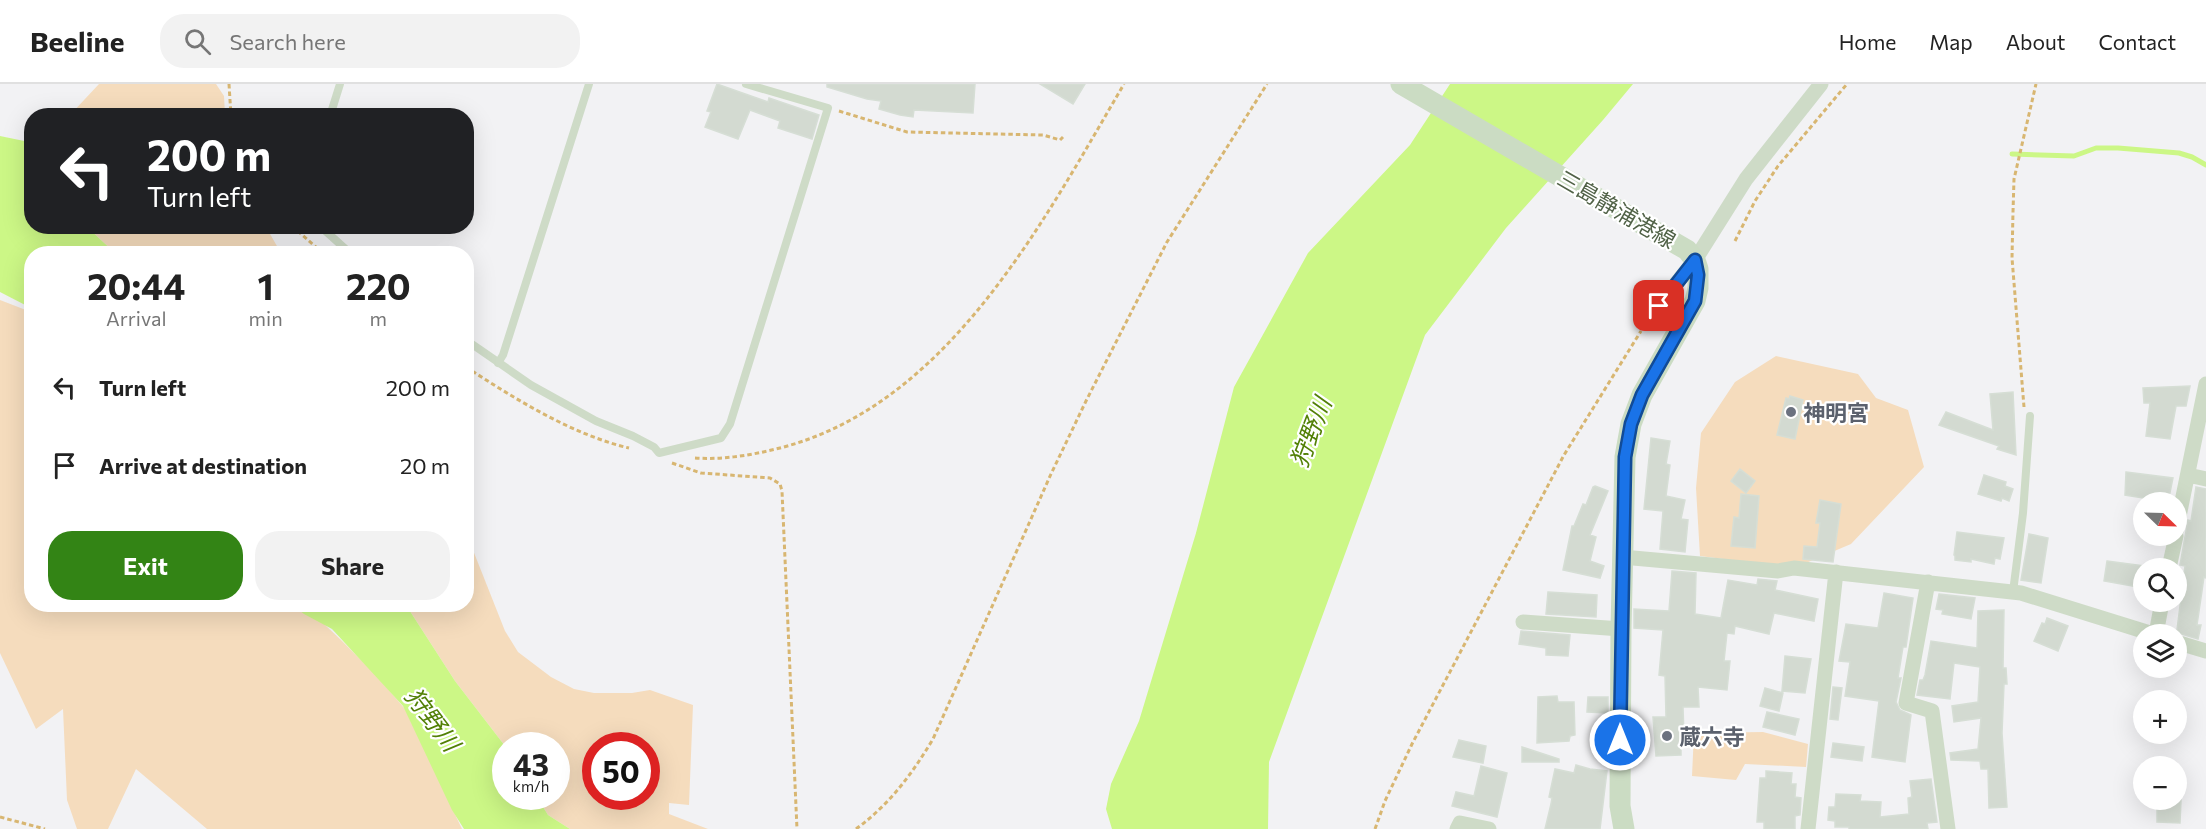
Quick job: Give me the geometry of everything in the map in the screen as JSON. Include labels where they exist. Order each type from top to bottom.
[{"type":"main road","name":"三島静浦港線","points":[[1401,84],[1691,255],[1698,275],[1695,301],[1642,395],[1631,424],[1625,457],[1620,806],[1624,829]]},
{"type":"street","points":[[1648,319],[1746,179],[1821,84]]},
{"type":"street","points":[[2184,492],[2206,384]]},
{"type":"street","points":[[2188,475],[2206,479]]},
{"type":"street","points":[[1622,557],[1778,571],[1794,568],[2013,592],[2133,628]]},
{"type":"street","points":[[1808,829],[1836,573]]},
{"type":"street","points":[[1928,582],[1906,703],[1932,711],[1948,829]]},
{"type":"street","points":[[1523,622],[1621,629]]},
{"type":"street","points":[[2187,645],[2206,651]]},
{"type":"street","points":[[1457,829],[1460,823],[1489,829]]},
{"type":"lane","points":[[332,108],[340,84]]},
{"type":"lane","points":[[498,363],[503,355],[589,84]]},
{"type":"lane","points":[[474,346],[531,386],[596,421],[633,436],[654,447],[659,453],[721,438],[730,424],[828,108],[746,84]]},
{"type":"lane","points":[[329,234],[342,246]]},
{"type":"lane","points":[[2013,592],[2023,513],[2030,416]]},
{"type":"path","points":[[229,84],[230,108]]},
{"type":"path","points":[[691,458],[729,458],[759,453],[821,435],[852,419],[910,379],[940,352],[975,313],[1015,261],[1048,213],[1124,84]]},
{"type":"path","points":[[856,829],[875,815],[897,793],[933,739],[1051,474],[1167,242],[1267,84]]},
{"type":"path","points":[[1735,241],[1755,201],[1778,166],[1847,84]]},
{"type":"path","points":[[2030,416],[2024,414],[2012,258],[2014,179],[2036,84]]},
{"type":"path","points":[[828,108],[907,132],[1042,135],[1060,140],[1063,137]]},
{"type":"path","points":[[301,234],[315,246]]},
{"type":"path","points":[[1375,829],[1385,801],[1412,744],[1564,455],[1648,319]]},
{"type":"path","points":[[474,372],[523,402],[584,433],[626,448],[659,453],[671,463],[701,473],[770,478],[780,484],[797,829]]},
{"type":"path","points":[[0,817],[45,829]]},
{"type":"shaded area","points":[[99,84],[216,84],[224,96],[225,108],[77,108]]},
{"type":"shaded area","points":[[95,234],[270,234],[277,246],[107,246]]},
{"type":"shaded area","points":[[0,300],[24,309],[24,612],[306,612],[324,624],[340,639],[375,674],[405,709],[462,829],[207,829],[136,769],[108,829],[77,829],[67,800],[63,709],[36,729],[0,653]]},
{"type":"shaded area","points":[[1776,356],[1858,374],[1876,398],[1908,410],[1924,467],[1851,544],[1794,568],[1700,556],[1696,488],[1701,433],[1735,382]]},
{"type":"shaded area","points":[[474,553],[505,631],[518,652],[551,677],[574,689],[594,693],[632,693],[650,690],[693,705],[689,805],[669,803],[669,814],[708,829],[570,829],[548,815],[545,810],[570,810],[570,732],[494,732],[455,681],[411,612],[474,612]]},
{"type":"shaded area","points":[[1763,732],[1808,744],[1806,767],[1745,764],[1736,780],[1692,776],[1694,733]]},
{"type":"water","name":"狩野川","points":[[1450,84],[1633,84],[1506,228],[1425,335],[1269,762],[1268,829],[1112,829],[1106,809],[1111,784],[1139,721],[1196,533],[1234,387],[1308,253],[1410,145]]},
{"type":"water","points":[[0,136],[24,141],[24,234],[95,234],[107,246],[24,246],[24,304],[0,292]]},
{"type":"water","name":"狩野川","points":[[302,612],[411,612],[455,681],[494,732],[492,732],[492,810],[545,810],[548,815],[570,829],[464,829],[452,810],[403,706],[332,629]]},
{"type":"building","points":[[717,84],[768,102],[769,98],[819,115],[812,139],[778,128],[780,121],[750,110],[738,139],[705,127],[711,112],[707,111]]},
{"type":"building","points":[[827,84],[975,84],[973,113],[914,110],[913,117],[900,115],[879,109],[881,101],[827,87]]},
{"type":"building","points":[[1040,84],[1085,84],[1073,104]]},
{"type":"building","points":[[2190,386],[2186,406],[2176,406],[2170,439],[2146,436],[2150,403],[2144,403],[2143,388]]},
{"type":"building","points":[[2013,392],[2016,455],[1997,449],[1999,446],[1939,425],[1946,412],[1993,430],[1990,394]]},
{"type":"building","points":[[1790,396],[1803,400],[1795,439],[1777,435],[1786,398],[1789,399]]},
{"type":"building","points":[[1651,438],[1670,441],[1666,464],[1670,465],[1666,496],[1685,500],[1681,519],[1688,520],[1685,552],[1660,549],[1663,511],[1644,509]]},
{"type":"building","points":[[1740,469],[1755,481],[1746,493],[1731,481]]},
{"type":"building","points":[[2126,472],[2173,478],[2170,492],[2133,492],[2133,496],[2125,495]]},
{"type":"building","points":[[1984,475],[2006,482],[2005,486],[2013,489],[2009,501],[1978,494]]},
{"type":"building","points":[[1595,486],[1608,491],[1590,535],[1596,537],[1590,561],[1604,566],[1600,578],[1563,570],[1572,526]]},
{"type":"building","points":[[2196,487],[2206,489],[2206,578],[2204,577],[2197,625],[2201,625],[2198,639],[2187,636],[2187,624],[2178,624],[2179,612],[2187,612],[2187,558],[2181,558],[2183,546],[2187,546],[2188,520],[2191,521]]},
{"type":"building","points":[[1741,494],[1759,496],[1755,548],[1731,546],[1734,517],[1739,518]]},
{"type":"building","points":[[1820,500],[1841,504],[1833,562],[1803,559],[1804,546],[1817,547],[1820,523],[1816,523]]},
{"type":"building","points":[[1957,532],[2004,538],[2000,559],[1995,558],[1994,564],[1971,559],[1971,562],[1955,560]]},
{"type":"building","points":[[2029,534],[2048,538],[2041,583],[2021,580]]},
{"type":"building","points":[[2107,561],[2133,565],[2133,586],[2104,581]]},
{"type":"building","points":[[1672,571],[1696,573],[1695,614],[1721,618],[1728,580],[1757,585],[1758,579],[1777,581],[1775,590],[1818,599],[1814,621],[1774,613],[1769,634],[1735,626],[1734,634],[1727,633],[1724,661],[1730,661],[1727,690],[1698,687],[1699,707],[1683,707],[1684,736],[1681,736],[1681,755],[1656,756],[1653,717],[1666,717],[1665,676],[1659,675],[1663,630],[1634,628],[1634,609],[1669,611]]},
{"type":"building","points":[[1548,592],[1597,595],[1596,617],[1546,614]]},
{"type":"building","points":[[1884,593],[1913,598],[1906,647],[1903,647],[1898,678],[1901,678],[1896,702],[1900,710],[1911,715],[1905,762],[1872,757],[1879,701],[1845,696],[1850,662],[1839,661],[1846,624],[1878,628]]},
{"type":"building","points":[[1939,594],[1975,598],[1971,619],[1942,614],[1943,610],[1936,609]]},
{"type":"building","points":[[2004,610],[2003,668],[2006,668],[2007,684],[2004,684],[2002,733],[2007,807],[1989,808],[1988,769],[1981,769],[1980,761],[1951,760],[1950,753],[1978,749],[1981,718],[1954,722],[1952,706],[1978,702],[1980,667],[1954,663],[1950,699],[1917,695],[1920,680],[1923,680],[1925,675],[1931,641],[1977,648],[1978,611]]},
{"type":"building","points":[[2047,618],[2068,626],[2058,651],[2034,641],[2042,623],[2045,624]]},
{"type":"building","points":[[1521,631],[1570,635],[1568,656],[1546,655],[1546,648],[1519,644]]},
{"type":"building","points":[[1785,656],[1811,659],[1805,693],[1782,691]]},
{"type":"building","points":[[1833,687],[1842,688],[1838,720],[1830,719]]},
{"type":"building","points":[[1765,688],[1783,693],[1779,711],[1760,706]]},
{"type":"building","points":[[1557,696],[1558,702],[1574,702],[1575,735],[1570,736],[1569,741],[1537,743],[1538,697]]},
{"type":"building","points":[[1588,697],[1608,697],[1608,713],[1587,712]]},
{"type":"building","points":[[1767,712],[1799,719],[1795,735],[1763,727]]},
{"type":"building","points":[[1459,740],[1486,746],[1483,763],[1453,757]]},
{"type":"building","points":[[1833,743],[1864,747],[1862,761],[1831,757]]},
{"type":"building","points":[[1522,747],[1559,759],[1559,762],[1522,762]]},
{"type":"building","points":[[1576,765],[1607,771],[1600,829],[1545,829],[1552,798],[1549,797],[1555,769],[1574,773]]},
{"type":"building","points":[[1481,766],[1507,773],[1497,817],[1452,806],[1456,792],[1474,796]]},
{"type":"building","points":[[1766,771],[1792,773],[1791,784],[1796,784],[1795,797],[1801,798],[1800,815],[1795,816],[1795,829],[1764,829],[1764,822],[1757,822],[1760,778],[1766,778]]},
{"type":"building","points":[[1931,779],[1937,822],[1927,823],[1928,829],[1849,829],[1849,827],[1835,827],[1835,821],[1828,820],[1829,807],[1835,807],[1836,794],[1861,795],[1860,801],[1881,802],[1880,817],[1909,814],[1908,798],[1912,797],[1910,781]]},
{"type":"building","points":[[2157,810],[2181,810],[2180,823],[2157,822]]},
{"type":"waterway","points":[[2012,154],[2074,156],[2096,148],[2118,148],[2179,153],[2206,165]]},
{"type":"place","name":"神明宮","points":[[1791,412]]},
{"type":"place","name":"蔵六寺","points":[[1667,736]]},
{"type":"route","points":[[1620,740],[1625,457],[1631,424],[1642,395],[1695,301],[1698,288],[1698,269],[1695,260],[1659,306]]}]
